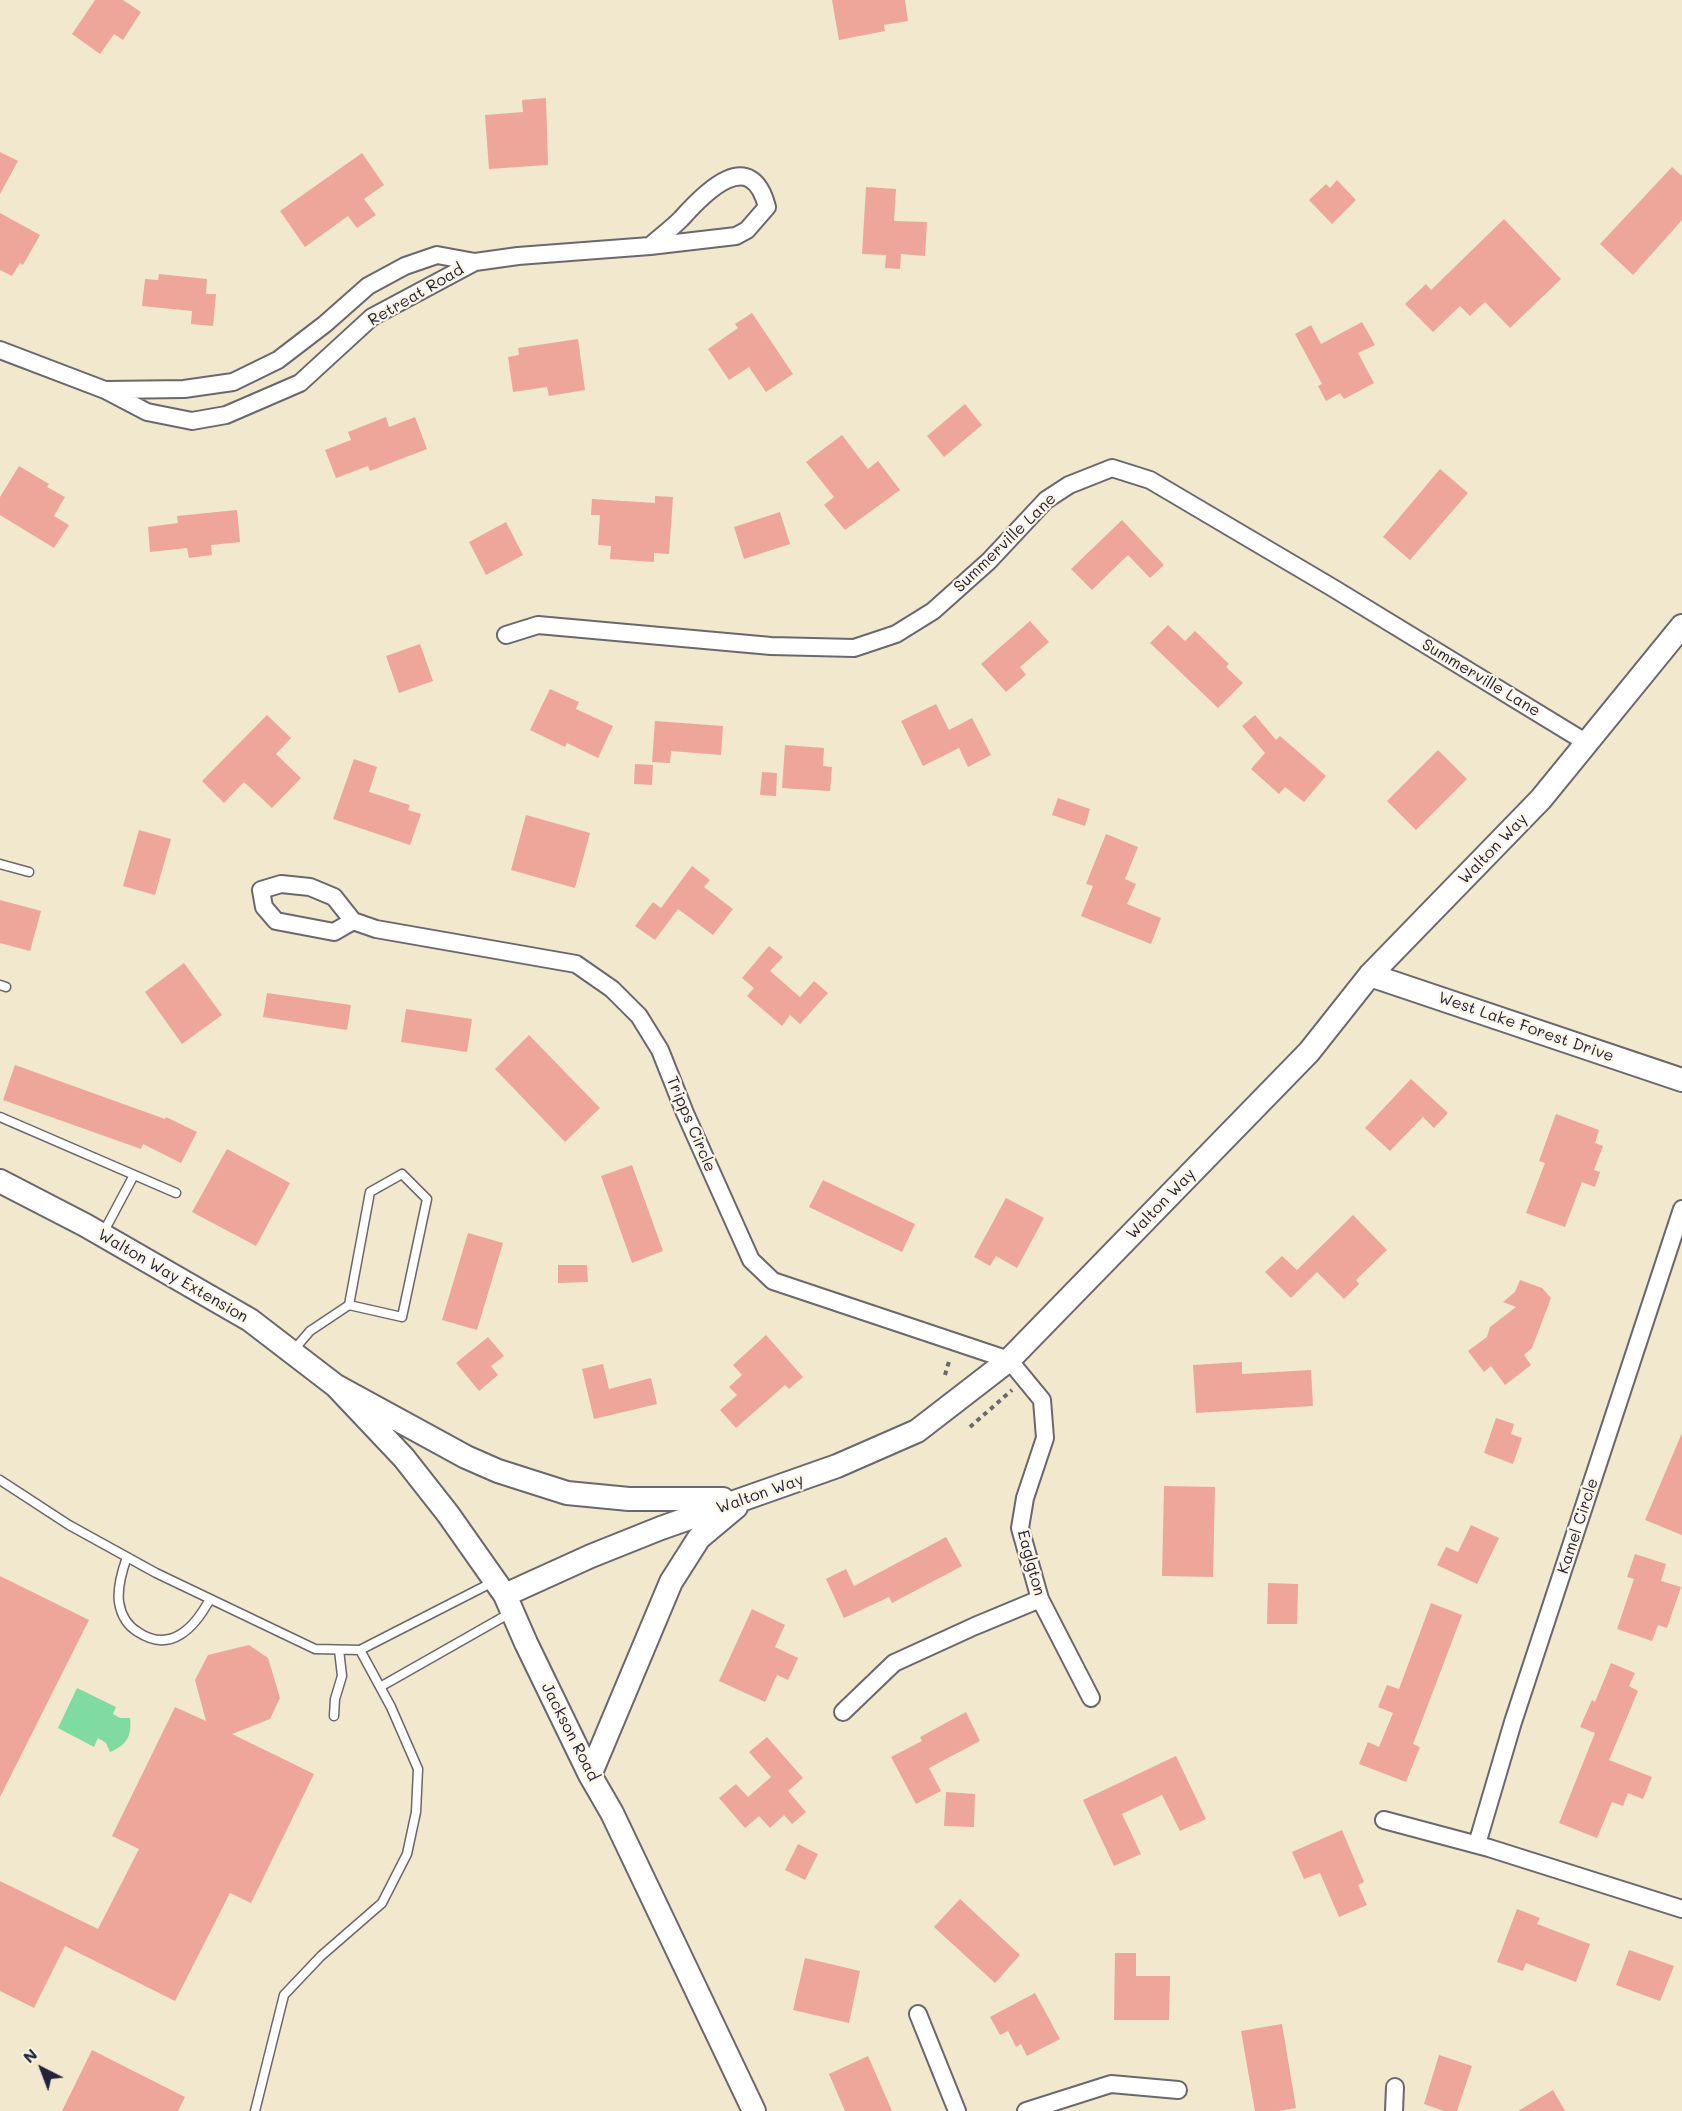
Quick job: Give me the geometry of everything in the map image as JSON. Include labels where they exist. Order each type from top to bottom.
[{"type":"main road","name":"Walton Way","points":[[504,1596],[591,1556],[661,1528],[837,1466],[917,1431],[1009,1360],[1309,1052],[1370,975],[1541,798],[1682,626]]},
{"type":"main road","name":"West Lake Forest Drive","points":[[1370,975],[1682,1080]]},
{"type":"main road","name":"Walton Way Extension","points":[[0,1181],[102,1235],[250,1320],[336,1386]]},
{"type":"main road","points":[[336,1386],[466,1457],[498,1471],[567,1493],[629,1499],[746,1499]]},
{"type":"main road","name":"Jackson Road","points":[[336,1386],[404,1458],[448,1514],[504,1596],[591,1775],[612,1813],[754,2111]]},
{"type":"main road","points":[[591,1775],[671,1582],[699,1538],[746,1499]]},
{"type":"street","name":"Retreat Road","points":[[105,390],[184,388],[233,382],[278,360],[325,324],[368,286],[405,266],[437,255],[475,262],[518,256],[650,246],[736,236],[747,230],[767,207],[764,194],[754,180],[743,175],[727,179],[691,206],[680,220],[650,246]]},
{"type":"street","name":"Retreat Road","points":[[0,350],[105,390],[147,412],[192,422],[226,415],[300,383],[372,317],[475,262]]},
{"type":"street","name":"Summerville Lane","points":[[506,635],[538,625],[771,646],[854,648],[896,634],[933,612],[989,561],[1047,500],[1069,485],[1112,468],[1150,480],[1333,588],[1587,743]]},
{"type":"street","points":[[281,884],[310,887],[334,897],[353,921],[334,932],[276,921],[264,907],[261,890],[281,884]]},
{"type":"street","name":"Tripps Circle","points":[[353,921],[376,929],[576,964],[612,989],[639,1016],[655,1042],[751,1260],[773,1281],[1009,1360]]},
{"type":"street","name":"Kamel Circle","points":[[1476,1844],[1513,1722],[1682,1209]]},
{"type":"street","name":"Eaglgton","points":[[1009,1360],[1042,1400],[1045,1438],[1025,1498],[1020,1527],[1040,1599],[1091,1698]]},
{"type":"street","points":[[843,1712],[894,1663],[1040,1599]]},
{"type":"street","points":[[1384,1820],[1476,1844],[1682,1909]]},
{"type":"street","points":[[918,2014],[957,2111]]},
{"type":"street","points":[[1026,2111],[1111,2084],[1178,2090]]},
{"type":"street","points":[[1394,2111],[1395,2087]]},
{"type":"lane","points":[[0,864],[29,872]]},
{"type":"lane","points":[[0,1117],[176,1193]]},
{"type":"lane","points":[[292,1352],[310,1331],[349,1305],[370,1192],[402,1174],[427,1199],[402,1317],[349,1305]]},
{"type":"lane","points":[[102,1235],[134,1175]]},
{"type":"lane","points":[[0,1480],[69,1525],[127,1557],[315,1649],[360,1650],[504,1596]]},
{"type":"lane","points":[[127,1557],[121,1575],[119,1603],[130,1628],[143,1636],[158,1641],[173,1638],[188,1629],[200,1617],[210,1599]]},
{"type":"lane","points":[[380,1687],[504,1596]]},
{"type":"lane","points":[[334,1716],[335,1699],[342,1676],[339,1650]]},
{"type":"lane","points":[[255,2111],[284,1995],[321,1956],[382,1903],[407,1854],[416,1812],[418,1769],[360,1650]]},
{"type":"path","points":[[970,1427],[1025,1379]]},
{"type":"green space","points":[[77,1688],[116,1707],[113,1714],[120,1718],[130,1718],[129,1735],[121,1746],[110,1752],[106,1743],[98,1738],[94,1747],[58,1728]]},
{"type":"building","points":[[95,0],[123,0],[141,12],[123,40],[114,34],[100,54],[72,34]]},
{"type":"building","points":[[832,0],[905,0],[908,21],[884,25],[885,31],[839,40]]},
{"type":"building","points":[[546,98],[548,165],[489,169],[485,115],[523,112],[522,100]]},
{"type":"building","points":[[0,152],[18,161],[0,194]]},
{"type":"building","points":[[362,153],[384,185],[364,199],[376,215],[357,228],[348,216],[305,247],[280,211]]},
{"type":"building","points":[[1672,167],[1682,176],[1682,220],[1633,275],[1600,244]]},
{"type":"building","points":[[1337,180],[1356,200],[1332,224],[1309,200],[1326,184],[1330,188]]},
{"type":"building","points":[[866,187],[896,189],[894,221],[927,222],[925,256],[901,254],[900,269],[885,268],[886,255],[862,254]]},
{"type":"building","points":[[0,213],[40,235],[23,265],[20,263],[12,276],[0,270]]},
{"type":"building","points":[[1504,219],[1561,279],[1510,328],[1485,302],[1470,316],[1460,306],[1433,332],[1405,304],[1426,284],[1431,290]]},
{"type":"building","points":[[159,274],[207,279],[206,294],[216,294],[213,326],[191,324],[192,311],[142,306],[145,279],[158,280]]},
{"type":"building","points":[[752,313],[793,374],[766,392],[749,367],[729,380],[708,349],[738,328],[735,324]]},
{"type":"building","points":[[1362,322],[1375,345],[1358,353],[1374,383],[1344,399],[1340,393],[1326,401],[1318,386],[1322,384],[1295,334],[1311,325],[1321,344]]},
{"type":"building","points":[[578,339],[585,390],[549,396],[547,387],[513,392],[508,357],[519,355],[518,348]]},
{"type":"building","points":[[965,404],[982,425],[944,457],[927,436]]},
{"type":"building","points":[[386,417],[389,427],[415,417],[427,449],[370,471],[368,466],[336,478],[325,450],[351,440],[348,432]]},
{"type":"building","points":[[842,435],[868,469],[878,461],[900,490],[845,530],[824,505],[834,497],[806,462]]},
{"type":"building","points":[[19,466],[49,484],[47,487],[65,497],[54,516],[69,525],[54,548],[0,515],[0,497]]},
{"type":"building","points":[[1440,469],[1468,493],[1410,560],[1383,537]]},
{"type":"building","points":[[655,496],[673,497],[669,554],[654,553],[654,562],[610,559],[611,546],[598,545],[600,515],[591,515],[592,499],[655,503]]},
{"type":"building","points":[[237,510],[240,542],[211,545],[212,555],[189,558],[187,548],[150,552],[148,527],[178,523],[177,516]]},
{"type":"building","points":[[780,512],[790,544],[744,559],[734,527]]},
{"type":"building","points":[[1122,520],[1164,565],[1150,578],[1128,555],[1092,590],[1071,569]]},
{"type":"building","points":[[506,522],[523,555],[486,575],[469,542]]},
{"type":"building","points":[[1030,621],[1049,642],[1020,667],[1026,675],[1006,692],[981,664]]},
{"type":"building","points":[[1168,625],[1185,641],[1195,631],[1229,664],[1226,667],[1243,683],[1218,708],[1150,643]]},
{"type":"building","points":[[420,644],[433,681],[399,693],[386,656]]},
{"type":"building","points":[[550,689],[579,702],[576,709],[613,726],[598,758],[567,743],[565,747],[530,730]]},
{"type":"building","points":[[936,704],[949,730],[972,718],[991,755],[968,767],[959,748],[923,766],[901,721]]},
{"type":"building","points":[[267,715],[291,738],[276,754],[301,778],[272,808],[244,782],[224,803],[202,781]]},
{"type":"building","points":[[1255,715],[1276,740],[1280,736],[1326,776],[1304,802],[1285,787],[1279,794],[1251,769],[1265,753],[1242,726]]},
{"type":"building","points":[[655,721],[723,726],[721,755],[671,751],[670,763],[652,762]]},
{"type":"building","points":[[785,745],[824,748],[823,766],[832,767],[830,791],[782,788]]},
{"type":"building","points":[[1438,750],[1467,779],[1416,830],[1387,801]]},
{"type":"building","points":[[354,759],[377,767],[369,792],[410,805],[408,810],[421,814],[410,845],[333,819]]},
{"type":"building","points":[[635,764],[653,765],[652,785],[634,784]]},
{"type":"building","points":[[762,772],[777,773],[776,796],[760,795]]},
{"type":"building","points":[[1058,798],[1090,809],[1085,826],[1052,815]]},
{"type":"building","points":[[526,815],[590,833],[575,888],[511,870]]},
{"type":"building","points":[[139,830],[171,839],[155,895],[123,886]]},
{"type":"building","points":[[1106,834],[1138,847],[1125,879],[1136,884],[1127,904],[1161,918],[1151,944],[1081,916],[1093,886],[1086,884]]},
{"type":"building","points":[[692,866],[710,880],[704,887],[733,909],[713,935],[678,909],[655,940],[635,926],[653,902],[661,908]]},
{"type":"building","points":[[0,900],[41,911],[30,951],[0,943]]},
{"type":"building","points":[[769,946],[783,957],[770,971],[800,997],[814,981],[828,993],[800,1024],[790,1015],[782,1026],[747,996],[754,988],[742,978]]},
{"type":"building","points":[[184,963],[222,1015],[182,1044],[145,992]]},
{"type":"building","points":[[267,993],[351,1005],[347,1030],[263,1017]]},
{"type":"building","points":[[406,1009],[472,1019],[467,1052],[401,1042]]},
{"type":"building","points":[[529,1035],[600,1108],[565,1142],[495,1069]]},
{"type":"building","points":[[15,1065],[165,1119],[166,1117],[197,1132],[181,1163],[143,1144],[141,1149],[3,1100]]},
{"type":"building","points":[[1411,1079],[1448,1113],[1434,1128],[1423,1117],[1390,1151],[1365,1128]]},
{"type":"building","points":[[1556,1114],[1599,1130],[1595,1143],[1603,1146],[1594,1170],[1600,1172],[1595,1187],[1582,1182],[1565,1227],[1526,1213],[1545,1163],[1539,1161]]},
{"type":"building","points":[[227,1149],[290,1183],[256,1246],[192,1212]]},
{"type":"building","points":[[632,1165],[663,1251],[632,1263],[601,1176]]},
{"type":"building","points":[[823,1180],[915,1224],[902,1252],[809,1207]]},
{"type":"building","points":[[1006,1198],[1044,1218],[1017,1268],[996,1256],[990,1266],[974,1257]]},
{"type":"building","points":[[1353,1215],[1387,1250],[1356,1280],[1359,1284],[1344,1299],[1317,1272],[1291,1298],[1265,1272],[1282,1256],[1297,1270]]},
{"type":"building","points":[[468,1233],[503,1243],[477,1330],[442,1320]]},
{"type":"building","points":[[558,1265],[587,1265],[588,1282],[558,1283]]},
{"type":"building","points":[[1520,1280],[1542,1288],[1551,1298],[1532,1348],[1524,1355],[1531,1365],[1505,1385],[1491,1366],[1484,1372],[1468,1351],[1487,1337],[1490,1327],[1516,1307],[1503,1302],[1515,1292]]},
{"type":"building","points":[[766,1335],[803,1377],[789,1389],[785,1385],[736,1428],[720,1410],[737,1395],[729,1387],[742,1375],[733,1365]]},
{"type":"building","points":[[488,1337],[504,1356],[491,1366],[498,1375],[479,1391],[456,1363]]},
{"type":"building","points":[[1242,1362],[1242,1374],[1311,1370],[1313,1406],[1196,1413],[1193,1365]]},
{"type":"building","points":[[603,1364],[609,1389],[651,1378],[657,1404],[594,1419],[582,1369]]},
{"type":"building","points":[[1496,1418],[1514,1424],[1511,1434],[1522,1438],[1513,1464],[1484,1453]]},
{"type":"building","points":[[1682,1433],[1682,1535],[1645,1520]]},
{"type":"building","points":[[1164,1486],[1215,1487],[1213,1577],[1162,1576]]},
{"type":"building","points":[[1471,1525],[1499,1538],[1477,1584],[1437,1565],[1446,1547],[1458,1552]]},
{"type":"building","points":[[946,1537],[962,1566],[892,1603],[889,1597],[844,1618],[826,1579],[846,1569],[854,1586]]},
{"type":"building","points":[[1635,1554],[1666,1564],[1661,1581],[1681,1587],[1667,1628],[1658,1625],[1652,1641],[1617,1629],[1634,1579],[1627,1577]]},
{"type":"building","points":[[0,1576],[89,1620],[0,1797]]},
{"type":"building","points":[[1268,1583],[1298,1584],[1297,1624],[1267,1624]]},
{"type":"building","points":[[1431,1603],[1462,1615],[1413,1744],[1420,1747],[1406,1782],[1359,1764],[1368,1742],[1379,1747],[1393,1713],[1378,1707],[1387,1685],[1399,1689]]},
{"type":"building","points":[[752,1609],[785,1625],[775,1647],[798,1658],[788,1680],[777,1675],[765,1702],[719,1681]]},
{"type":"building","points":[[249,1645],[268,1658],[280,1698],[270,1719],[232,1734],[314,1774],[251,1903],[230,1893],[175,2001],[65,1946],[34,2008],[0,1991],[0,1881],[98,1929],[139,1849],[112,1836],[175,1707],[206,1721],[195,1680],[208,1655]]},
{"type":"building","points":[[1611,1663],[1635,1673],[1629,1686],[1638,1691],[1609,1760],[1652,1777],[1643,1799],[1628,1793],[1623,1806],[1612,1802],[1597,1838],[1559,1823],[1595,1733],[1580,1727],[1592,1700],[1595,1702]]},
{"type":"building","points":[[966,1712],[980,1741],[929,1768],[941,1791],[916,1804],[891,1757],[922,1741],[920,1737]]},
{"type":"building","points":[[767,1737],[803,1778],[788,1791],[806,1812],[792,1824],[784,1815],[770,1828],[759,1816],[745,1828],[719,1798],[736,1784],[748,1797],[771,1777],[749,1752]]},
{"type":"building","points":[[1176,1756],[1206,1819],[1180,1831],[1162,1795],[1122,1814],[1141,1854],[1114,1866],[1083,1800]]},
{"type":"building","points":[[946,1792],[975,1794],[974,1827],[944,1826]]},
{"type":"building","points":[[1342,1830],[1364,1882],[1358,1885],[1367,1905],[1339,1917],[1320,1873],[1304,1879],[1292,1852]]},
{"type":"building","points":[[798,1844],[818,1854],[805,1880],[785,1870]]},
{"type":"building","points":[[960,1899],[1020,1955],[995,1983],[934,1927]]},
{"type":"building","points":[[1517,1909],[1540,1918],[1537,1924],[1590,1944],[1576,1982],[1526,1963],[1523,1971],[1497,1962]]},
{"type":"building","points":[[1629,1950],[1674,1966],[1660,2001],[1616,1985]]},
{"type":"building","points":[[1115,1953],[1136,1953],[1136,1976],[1170,1976],[1169,2020],[1114,2020]]},
{"type":"building","points":[[805,1958],[860,1971],[849,2023],[793,2010]]},
{"type":"building","points":[[1035,1993],[1060,2039],[1027,2056],[1021,2044],[1016,2047],[1008,2031],[1000,2035],[990,2017]]},
{"type":"building","points":[[1282,2024],[1296,2108],[1255,2111],[1241,2031]]},
{"type":"building","points":[[92,2050],[185,2097],[178,2111],[62,2111]]},
{"type":"building","points":[[1439,2055],[1472,2066],[1457,2111],[1444,2111],[1424,2104]]},
{"type":"building","points":[[868,2056],[892,2111],[845,2111],[829,2074]]},
{"type":"building","points":[[1553,2090],[1565,2111],[1518,2111]]}]
